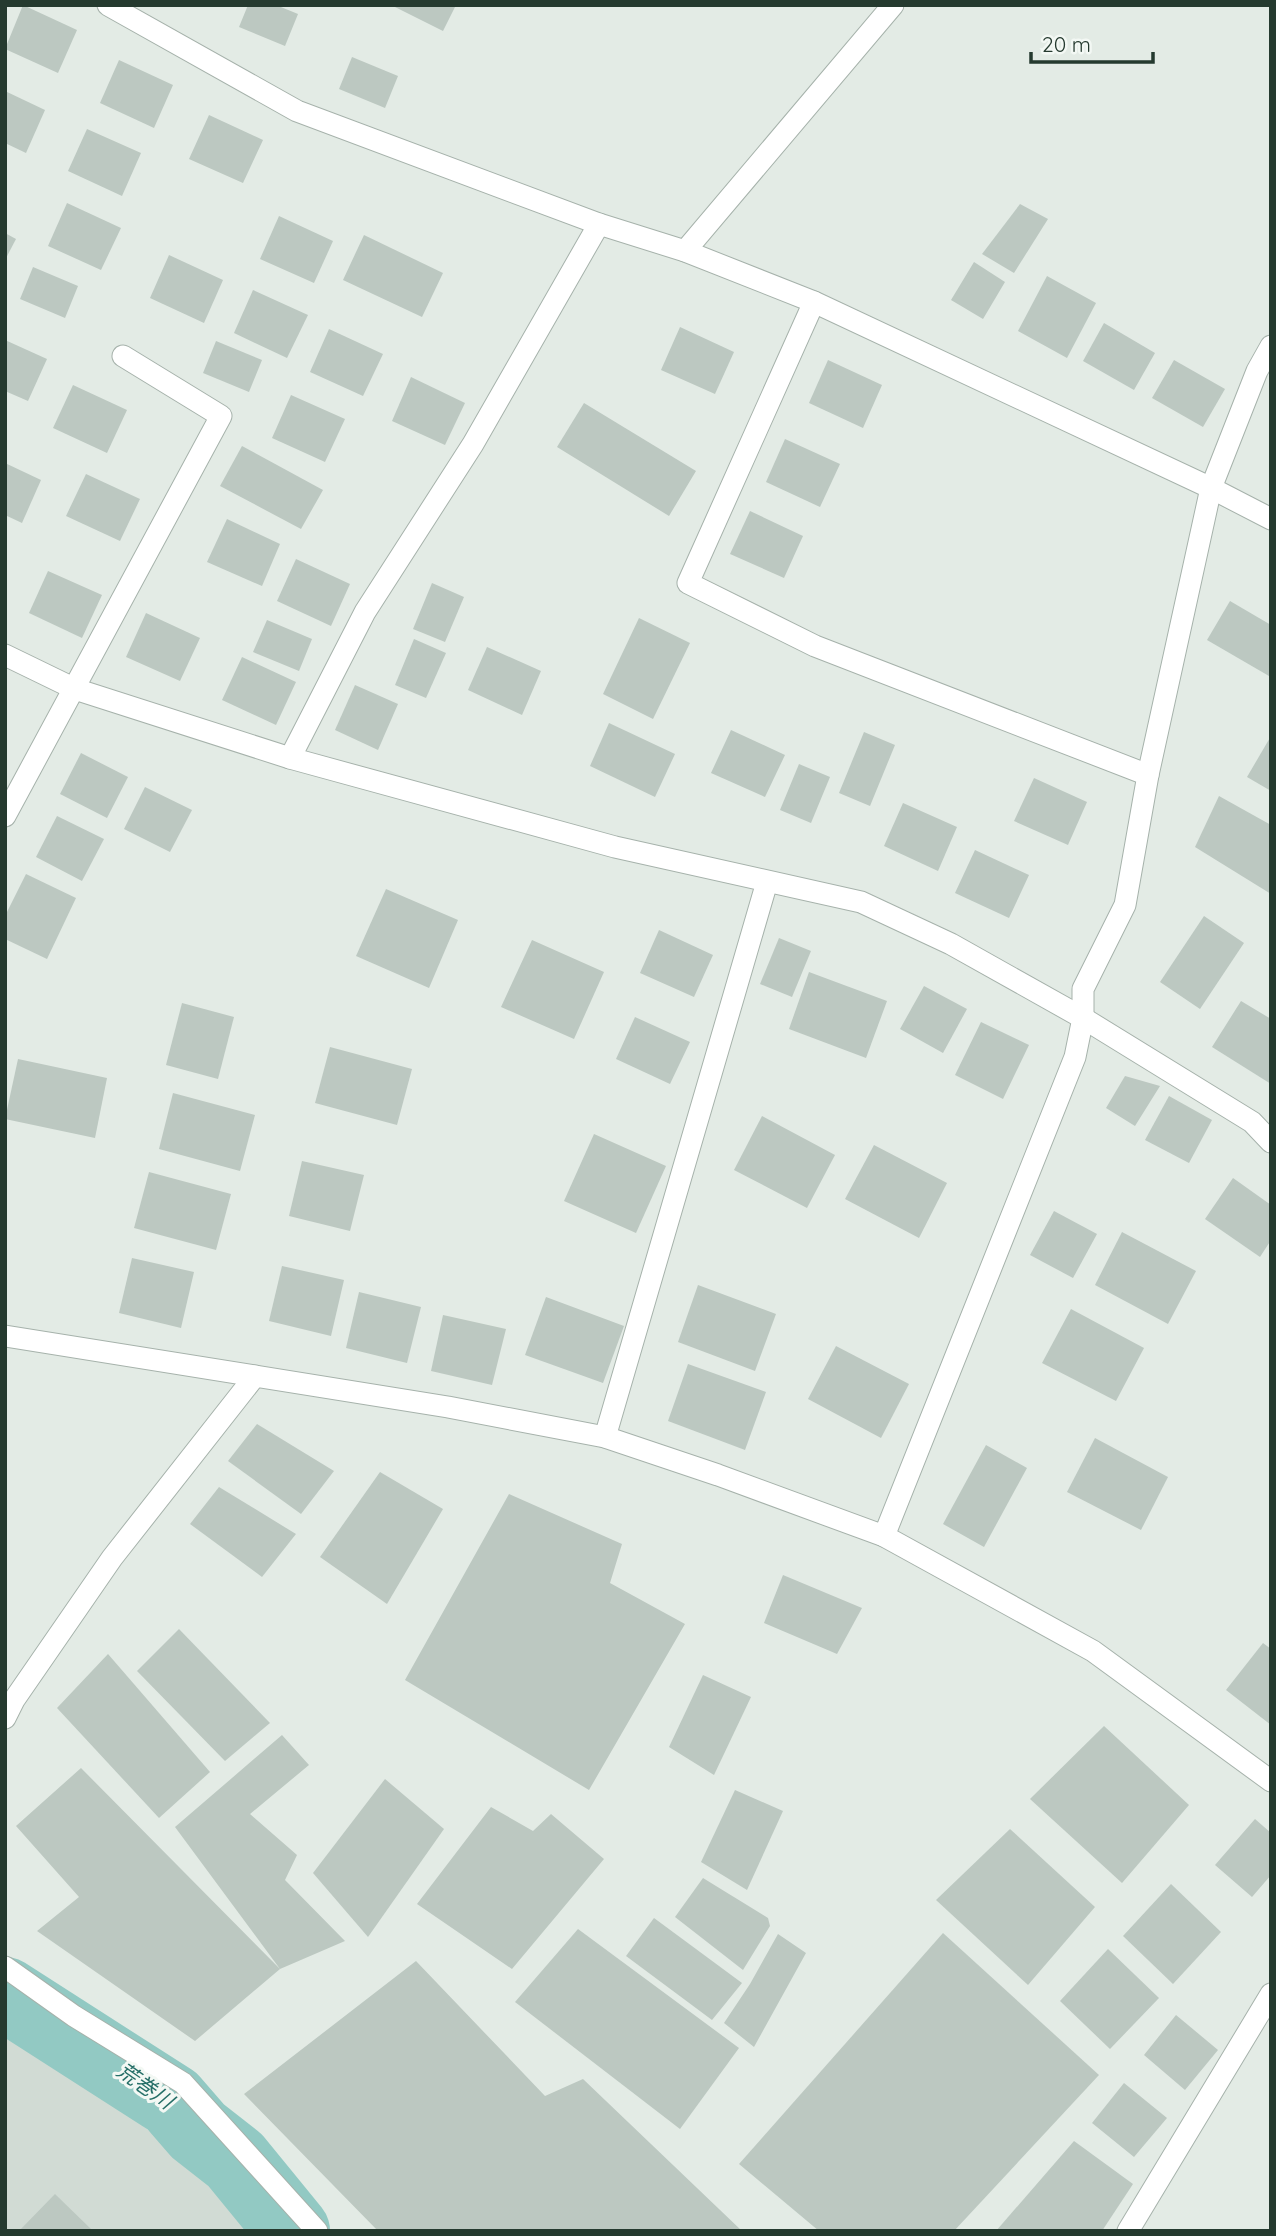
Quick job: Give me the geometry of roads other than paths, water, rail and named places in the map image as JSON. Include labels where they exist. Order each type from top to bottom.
[{"type":"street","points":[[108,5],[297,111],[598,224],[685,251],[814,302],[1211,488],[1271,519]]},
{"type":"street","points":[[685,251],[893,5]]},
{"type":"street","points":[[290,758],[365,612],[473,444],[598,224]]},
{"type":"street","points":[[814,302],[688,583],[815,646],[1148,775]]},
{"type":"street","points":[[884,1536],[1075,1057],[1083,1018],[1083,989],[1125,905],[1148,775],[1211,488],[1257,371],[1271,346]]},
{"type":"street","points":[[5,816],[221,416],[123,356]]},
{"type":"street","points":[[5,655],[75,689],[290,758],[615,847],[861,902],[951,944],[1083,1018],[1252,1122],[1271,1142]]},
{"type":"street","points":[[605,1437],[767,882]]},
{"type":"street","points":[[5,1336],[448,1406],[605,1437],[718,1475],[884,1536],[1093,1651],[1271,1781]]},
{"type":"street","points":[[5,1718],[14,1700],[112,1558],[255,1376]]},
{"type":"street","points":[[5,1967],[74,2016],[183,2083],[317,2231]]},
{"type":"street","points":[[1128,2231],[1271,1994]]},
{"type":"waterway","name":"荒巻川","points":[[5,1994],[172,2101],[198,2131],[235,2160],[293,2231]]}]
